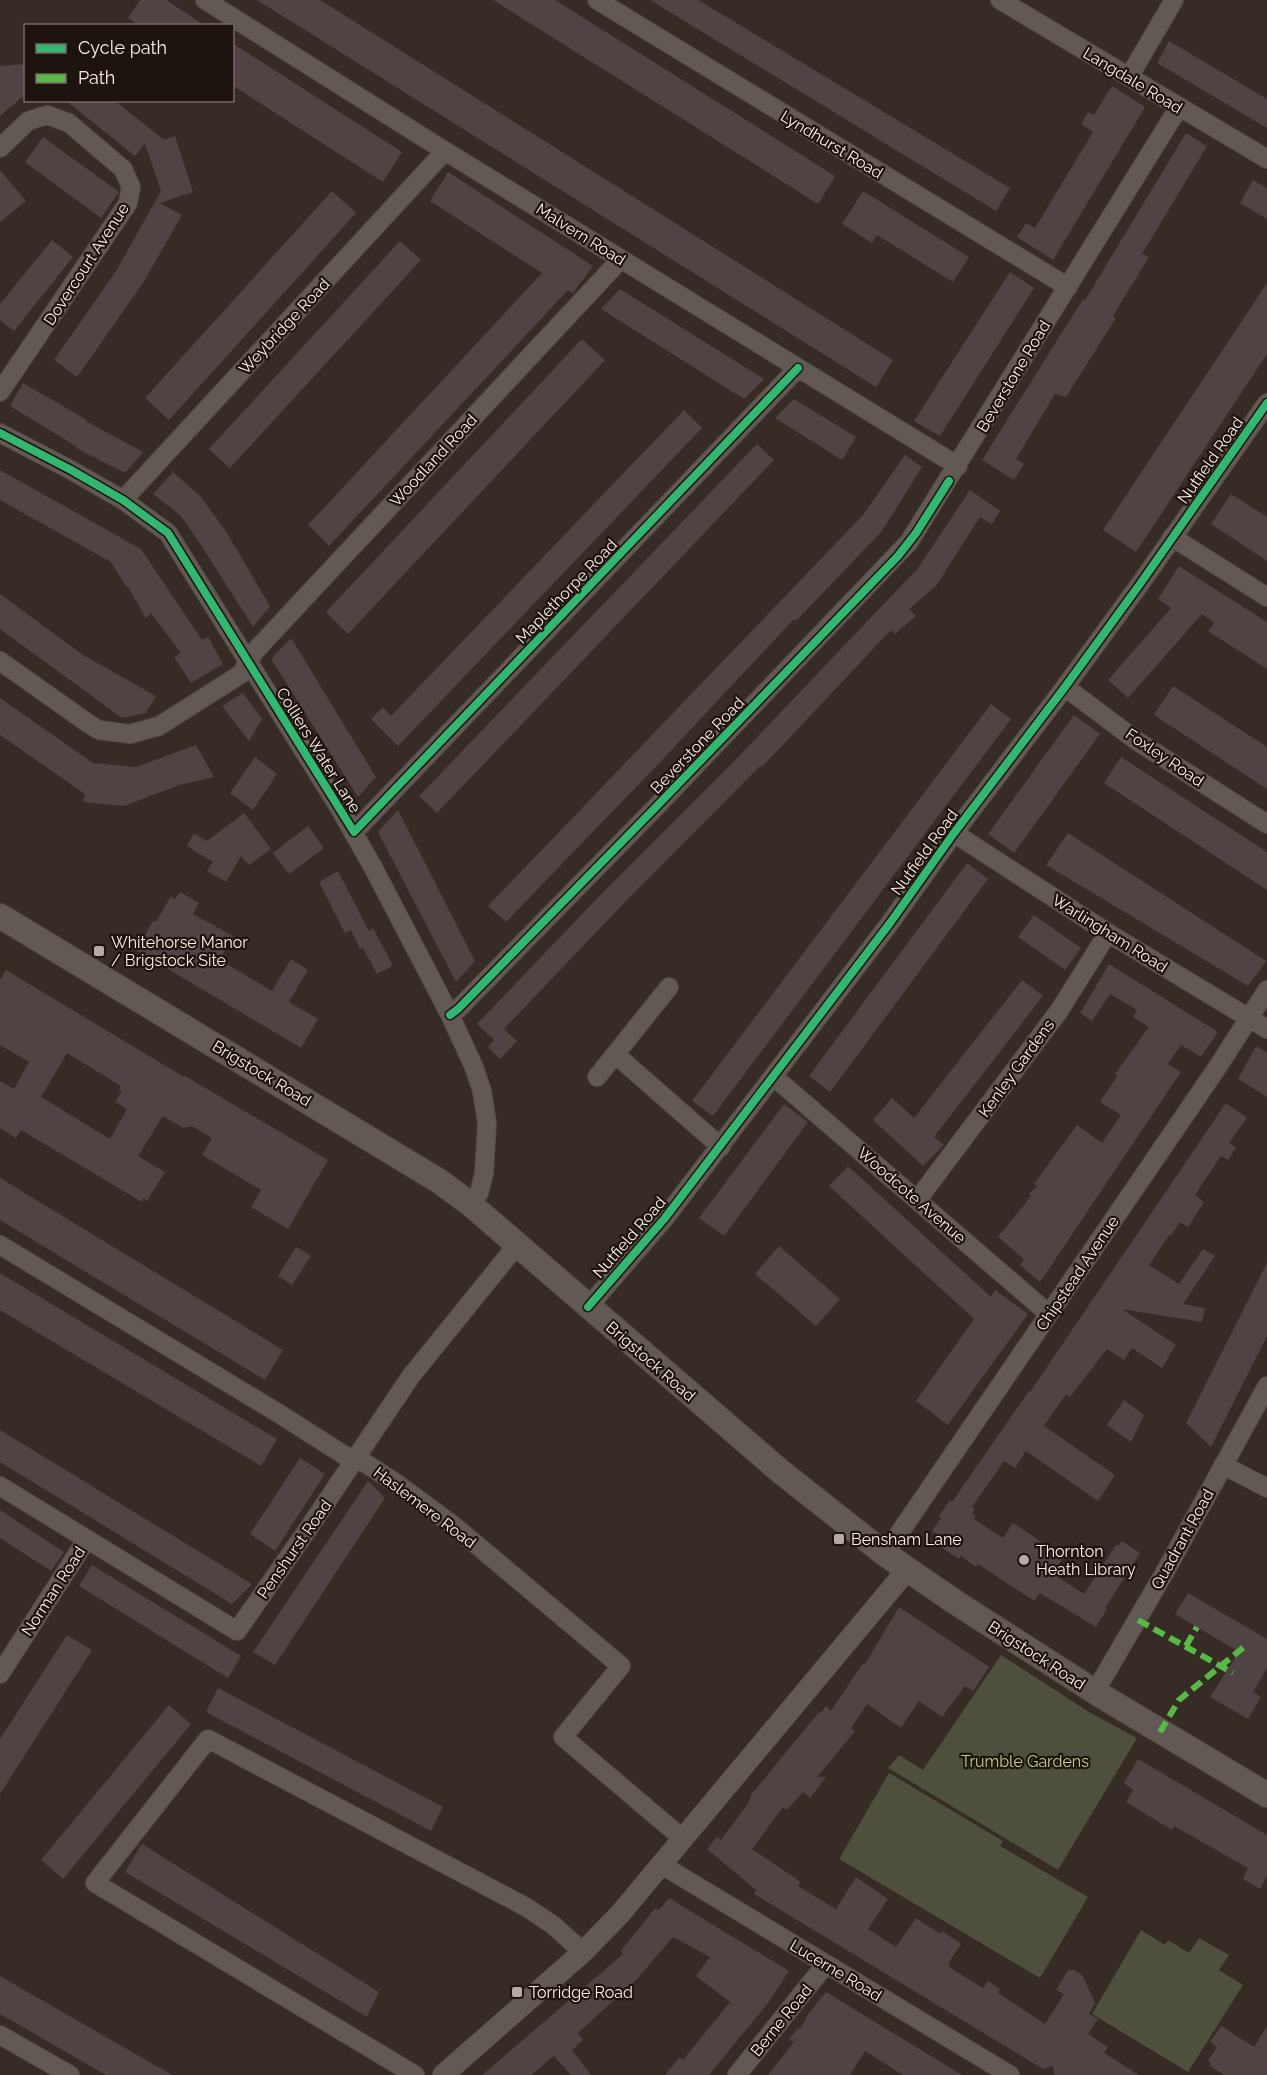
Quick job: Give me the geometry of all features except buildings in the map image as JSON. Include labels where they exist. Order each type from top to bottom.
[{"type":"main road","name":"Brigstock Road","points":[[0,916],[439,1181],[469,1203],[780,1471],[885,1554],[1095,1692],[1267,1795]]},
{"type":"street","name":"Malvern Road","points":[[205,0],[445,151],[958,466]]},
{"type":"street","name":"Lyndhurst Road","points":[[597,0],[1068,287]]},
{"type":"street","name":"Langdale Road","points":[[1000,0],[1267,159]]},
{"type":"street","points":[[1129,77],[1173,0]]},
{"type":"street","name":"Beverstone Road","points":[[450,1015],[639,825],[898,556],[916,533],[958,466],[1179,107]]},
{"type":"street","name":"Dovercourt Avenue","points":[[0,148],[28,121],[47,115],[69,123],[123,169],[131,187],[128,203],[0,392]]},
{"type":"street","name":"Weybridge Road","points":[[123,500],[445,151]]},
{"type":"street","name":"Woodland Road","points":[[0,661],[99,730],[130,734],[159,726],[242,674],[255,651],[621,259]]},
{"type":"street","name":"Maplethorpe Road","points":[[354,832],[798,368]]},
{"type":"street","name":"Nutfield Road","points":[[588,1307],[665,1218],[721,1147],[890,923],[954,833],[1065,687],[1267,403]]},
{"type":"street","name":"Colliers Water Lane","points":[[0,433],[123,500],[168,533],[354,832],[450,1015],[482,1090],[487,1123],[484,1174],[479,1193],[469,1203]]},
{"type":"street","points":[[1172,537],[1267,597]]},
{"type":"street","name":"Foxley Road","points":[[1065,687],[1137,741],[1267,824]]},
{"type":"street","name":"Warlingham Road","points":[[954,833],[1108,933],[1267,1029]]},
{"type":"street","name":"Kenley Gardens","points":[[918,1199],[1059,1011],[1108,933]]},
{"type":"street","points":[[597,1077],[669,987]]},
{"type":"street","name":"Chipstead Avenue","points":[[885,1554],[1267,990]]},
{"type":"street","points":[[615,1054],[721,1147]]},
{"type":"street","name":"Woodcote Avenue","points":[[774,1077],[1049,1314]]},
{"type":"street","name":"Haslemere Road","points":[[0,1245],[344,1455],[356,1458],[427,1505],[621,1666],[563,1737],[682,1838]]},
{"type":"street","name":"Penshurst Road","points":[[0,1486],[237,1631],[411,1376],[517,1245]]},
{"type":"street","name":"Quadrant Road","points":[[1095,1692],[1166,1570],[1267,1386]]},
{"type":"street","points":[[1223,1465],[1267,1488]]},
{"type":"street","name":"Norman Road","points":[[0,1674],[87,1539]]},
{"type":"street","points":[[443,2075],[583,1952],[620,1914],[907,1570]]},
{"type":"street","points":[[415,2075],[95,1883],[208,1739],[525,1907],[553,1925],[583,1952]]},
{"type":"street","name":"Lucerne Road","points":[[662,1865],[1010,2075]]},
{"type":"street","name":"Berne Road","points":[[737,2075],[826,1964]]},
{"type":"street","points":[[0,2035],[70,2075]]},
{"type":"green space","name":"Trumble Gardens","points":[[1001,1655],[1089,1712],[1137,1738],[1058,1870],[888,1768],[899,1755],[923,1770]]},
{"type":"green space","points":[[889,1773],[1003,1841],[1000,1846],[1088,1897],[1040,1978],[839,1859]]},
{"type":"green space","points":[[1141,1930],[1165,1945],[1168,1940],[1189,1953],[1199,1938],[1229,1955],[1219,1970],[1243,1985],[1188,2072],[1092,2014]]},
{"type":"marked path","points":[[1138,1620],[1233,1673]]},
{"type":"marked path","points":[[1186,1646],[1197,1627]]},
{"type":"marked path","points":[[1160,1732],[1179,1700],[1244,1647]]},
{"type":"cycle path","points":[[0,433],[123,500],[168,533],[354,832],[798,368]]},
{"type":"cycle path","points":[[588,1307],[665,1218],[890,923],[954,833],[1140,584],[1267,403]]},
{"type":"cycle path","points":[[450,1015],[655,808],[898,556],[916,533],[949,481]]},
{"type":"place","name":"Whitehorse Manor / Brigstock Site","points":[[99,951]]},
{"type":"place","name":"Bensham Lane","points":[[839,1539]]},
{"type":"place","name":"Thornton Heath Library","points":[[1024,1560]]},
{"type":"place","name":"Torridge Road","points":[[517,1992]]}]
